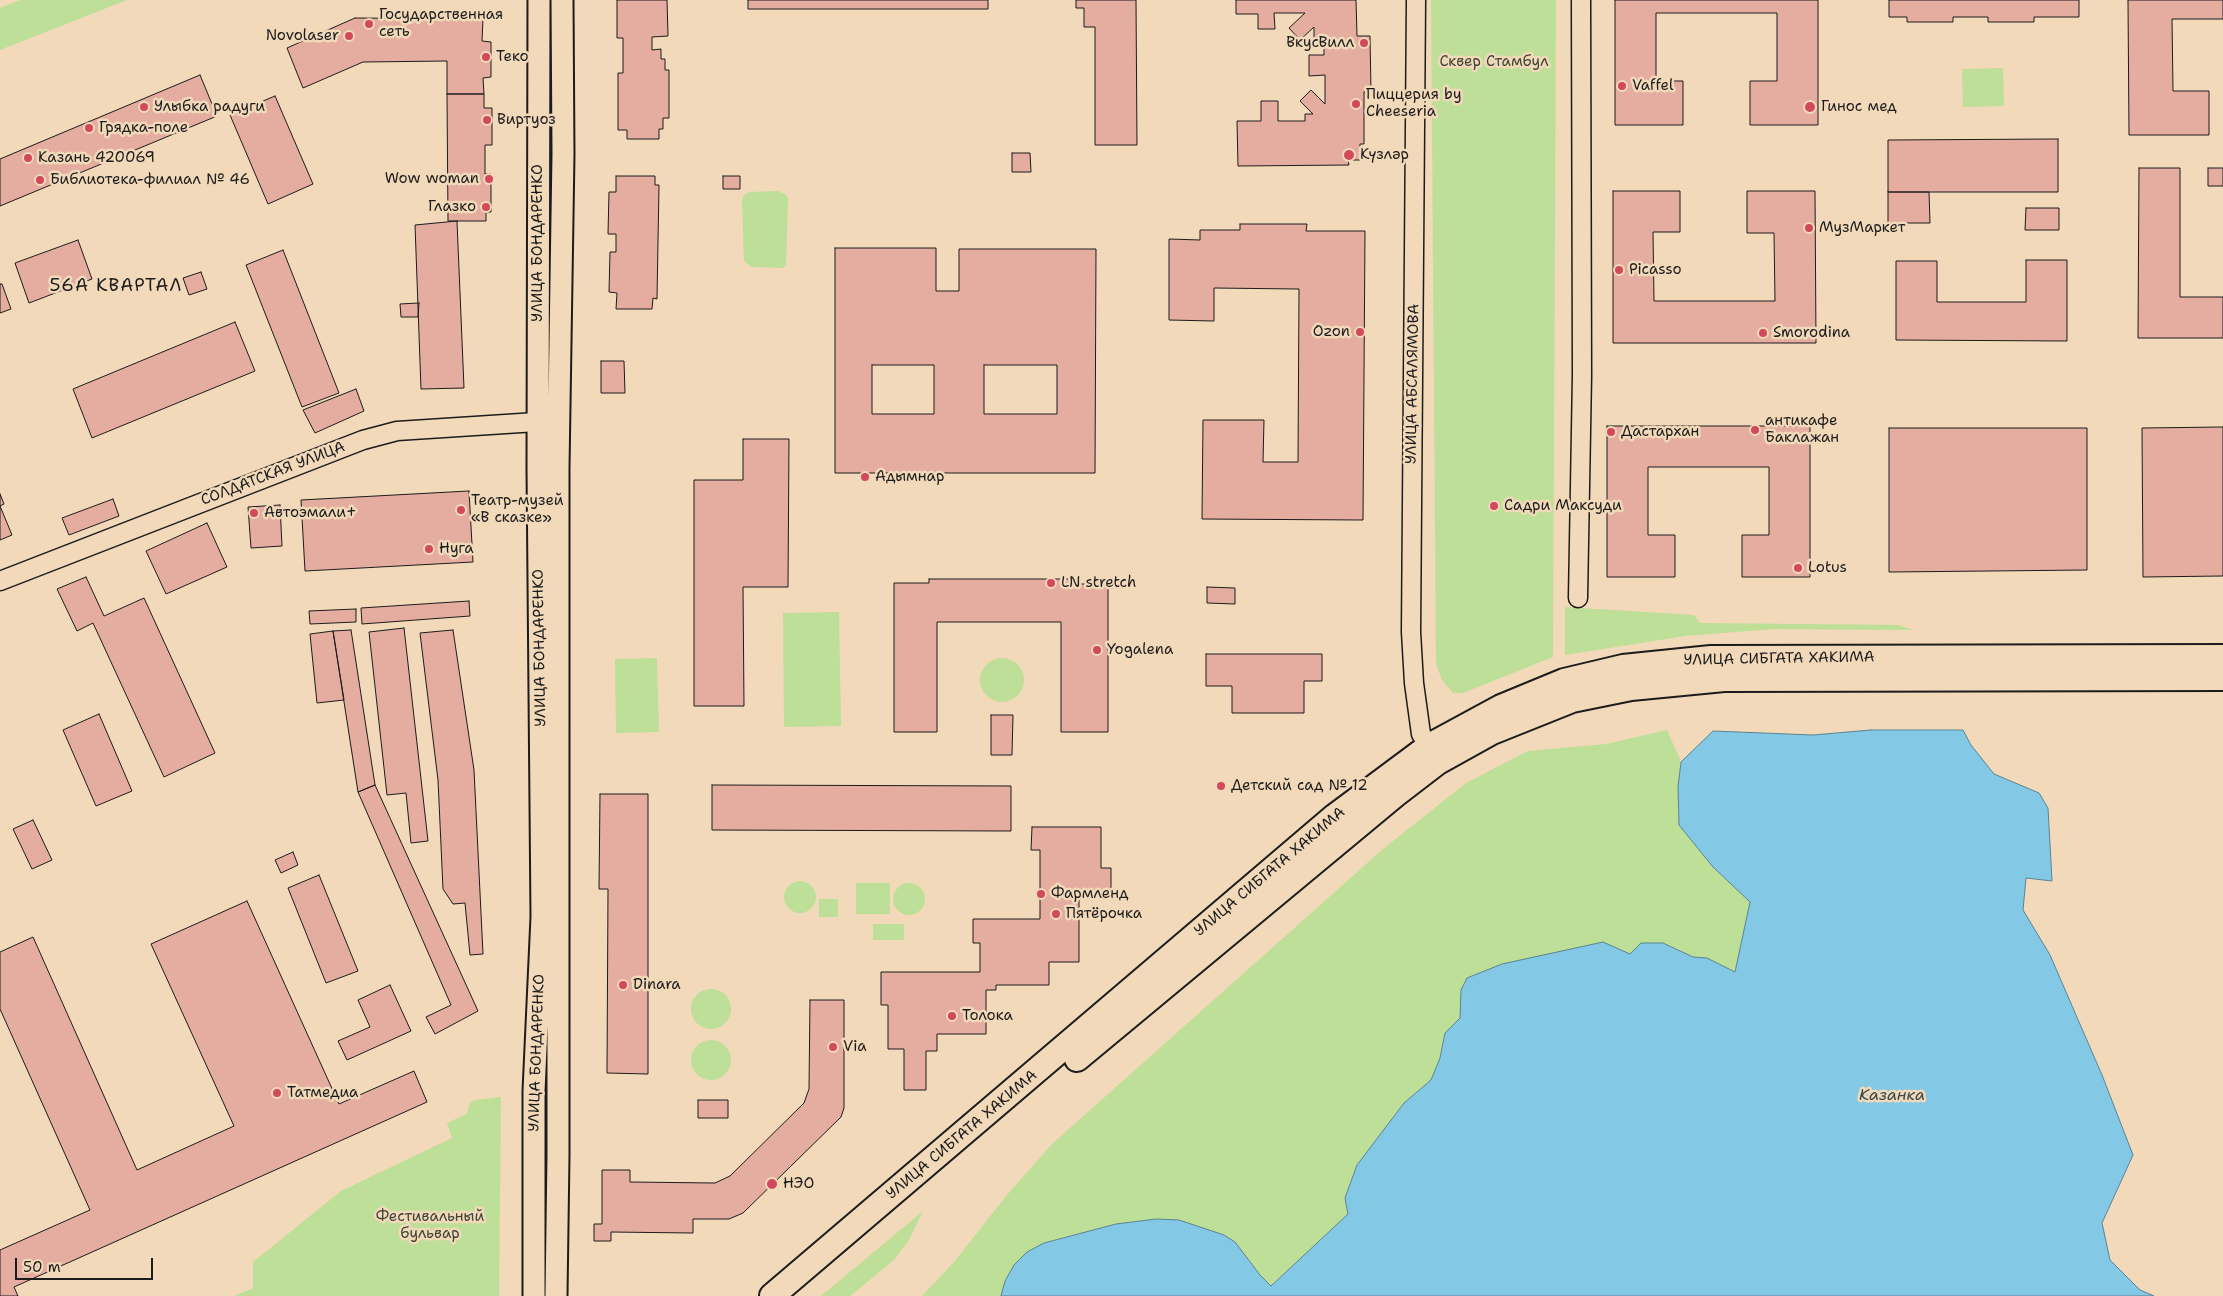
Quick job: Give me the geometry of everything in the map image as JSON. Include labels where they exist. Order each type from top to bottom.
[{"type":"main road","name":"УЛИЦА СИБГАТА ХАКИМА","points":[[772,1296],[1335,816],[1433,754],[1501,707],[1564,681],[1623,667],[1711,658],[2223,657]]},
{"type":"main road","name":"УЛИЦА СИБГАТА ХАКИМА","points":[[796,1296],[1158,990],[1395,795],[1433,754],[1572,700],[1631,688],[1724,679],[2223,678]]},
{"type":"street","name":"УЛИЦА БОНДАРЕНКО","points":[[539,0],[549,421],[558,1155],[556,1296]]},
{"type":"street","name":"УЛИЦА БОНДАРЕНКО","points":[[534,1296],[534,1091],[542,917],[549,421],[563,154],[562,0]]},
{"type":"street","name":"УЛИЦА АБСАЛЯМОВА","points":[[1416,0],[1410,632],[1421,734],[1433,754]]},
{"type":"street","points":[[1578,598],[1582,375],[1581,0]]},
{"type":"street","name":"СОЛДАТСКАЯ УЛИЦА","points":[[0,581],[362,440],[397,431],[549,421]]},
{"type":"green space","points":[[20,0],[127,0],[0,50],[0,8]]},
{"type":"green space","name":"Сквер Стамбул","points":[[1431,0],[1556,0],[1553,657],[1463,693],[1453,693],[1442,680],[1436,664]]},
{"type":"green space","points":[[2003,68],[2004,106],[1963,107],[1962,69]]},
{"type":"green space","points":[[778,191],[785,194],[788,198],[786,265],[783,268],[751,267],[744,261],[742,201],[744,195],[749,192]]},
{"type":"green space","points":[[1565,607],[1694,615],[1700,623],[1898,625],[1913,630],[1774,629],[1685,636],[1565,655]]},
{"type":"green space","points":[[839,612],[841,726],[784,727],[783,613]]},
{"type":"green space","points":[[657,658],[659,732],[616,733],[615,659]]},
{"type":"green space","points":[[1002,658],[1014,662],[1020,668],[1024,680],[1020,692],[1014,698],[1002,702],[990,698],[984,692],[980,680],[984,668],[990,662]]},
{"type":"green space","points":[[1667,730],[1681,762],[1678,787],[1679,825],[1713,867],[1750,902],[1735,972],[1707,958],[1693,957],[1663,943],[1630,954],[1603,942],[1556,953],[1461,990],[1460,1018],[1445,1033],[1440,1058],[1431,1080],[1404,1103],[1357,1165],[1345,1198],[1348,1214],[1271,1286],[1260,1275],[1235,1242],[1179,1220],[1156,1219],[1116,1224],[1044,1243],[1005,1281],[1001,1296],[922,1296],[955,1261],[1006,1196],[1052,1144],[1383,849],[1466,783],[1528,751],[1606,744]]},
{"type":"green space","points":[[800,881],[812,885],[816,897],[812,909],[800,913],[788,909],[784,897],[788,885]]},
{"type":"green space","points":[[856,883],[890,883],[890,914],[856,914]]},
{"type":"green space","points":[[909,883],[921,887],[925,899],[921,911],[909,915],[897,911],[893,899],[897,887]]},
{"type":"green space","points":[[819,899],[838,899],[838,917],[819,917]]},
{"type":"green space","points":[[873,924],[904,924],[904,940],[873,940]]},
{"type":"green space","points":[[715,989],[722,992],[728,998],[731,1009],[730,1017],[722,1026],[715,1029],[707,1029],[700,1026],[692,1017],[691,1005],[694,998],[703,990]]},
{"type":"green space","points":[[715,1040],[722,1043],[728,1049],[731,1060],[730,1068],[722,1077],[715,1080],[707,1080],[700,1077],[692,1068],[691,1056],[694,1049],[703,1041]]},
{"type":"green space","name":"Фестивальный бульвар","points":[[501,1097],[499,1296],[234,1296],[253,1288],[253,1262],[341,1191],[452,1138],[447,1123],[467,1114],[470,1103],[475,1100]]},
{"type":"green space","points":[[923,1211],[909,1240],[894,1260],[850,1296],[821,1296]]},
{"type":"water","name":"Казанка","points":[[1871,730],[1963,730],[1971,745],[1994,774],[2039,793],[2048,808],[2052,881],[2026,878],[2023,910],[2050,955],[2102,1075],[2133,1155],[2102,1223],[2110,1260],[2140,1290],[2154,1296],[1001,1296],[1005,1281],[1014,1265],[1027,1252],[1044,1243],[1116,1224],[1156,1219],[1179,1220],[1224,1235],[1235,1242],[1260,1275],[1271,1286],[1348,1214],[1345,1198],[1357,1165],[1404,1103],[1431,1080],[1440,1058],[1445,1033],[1460,1018],[1461,990],[1467,978],[1502,964],[1603,942],[1630,954],[1641,943],[1663,943],[1693,957],[1707,958],[1735,972],[1750,902],[1713,867],[1679,825],[1678,787],[1681,762],[1713,731],[1813,735]]},
{"type":"building","points":[[617,0],[667,0],[668,36],[652,37],[652,50],[661,49],[661,59],[665,59],[665,70],[669,70],[669,118],[663,118],[663,129],[659,129],[659,139],[627,139],[627,130],[618,130],[618,73],[623,73],[623,38],[617,38]]},
{"type":"building","points":[[748,0],[988,0],[988,9],[748,9]]},
{"type":"building","points":[[1076,0],[1136,0],[1137,145],[1095,145],[1095,27],[1084,27],[1084,8],[1076,8]]},
{"type":"building","points":[[1236,0],[1356,0],[1357,36],[1370,36],[1371,92],[1364,92],[1364,144],[1360,144],[1360,160],[1348,160],[1349,165],[1238,166],[1237,121],[1261,121],[1261,101],[1278,101],[1278,121],[1305,121],[1305,114],[1313,114],[1300,101],[1311,90],[1325,104],[1325,75],[1309,76],[1309,55],[1324,55],[1324,38],[1314,38],[1314,27],[1300,40],[1289,28],[1305,13],[1274,13],[1275,29],[1258,29],[1258,14],[1236,14]]},
{"type":"building","points":[[1615,0],[1818,0],[1818,125],[1750,125],[1750,81],[1777,81],[1777,13],[1656,13],[1656,81],[1683,81],[1683,125],[1615,125]]},
{"type":"building","points":[[1889,0],[2079,0],[2079,17],[2034,17],[2034,22],[1988,22],[1988,17],[1953,17],[1953,22],[1907,22],[1907,17],[1889,17]]},
{"type":"building","points":[[2128,0],[2223,0],[2223,19],[2172,19],[2173,91],[2209,91],[2209,135],[2129,135]]},
{"type":"building","points":[[355,18],[483,19],[482,41],[491,42],[491,77],[483,78],[484,94],[447,94],[447,61],[363,62],[303,88],[287,48]]},
{"type":"building","points":[[200,75],[217,116],[0,206],[0,159]]},
{"type":"building","points":[[447,94],[484,94],[484,108],[492,108],[492,145],[485,145],[485,174],[491,174],[491,212],[486,212],[486,221],[448,221]]},
{"type":"building","points":[[275,96],[313,184],[268,204],[230,115]]},
{"type":"building","points":[[2058,139],[2058,192],[1888,192],[1888,140]]},
{"type":"building","points":[[1012,153],[1030,153],[1031,172],[1012,172]]},
{"type":"building","points":[[2139,168],[2180,168],[2180,297],[2223,297],[2223,338],[2138,338]]},
{"type":"building","points":[[2208,168],[2223,168],[2223,186],[2208,186]]},
{"type":"building","points":[[616,176],[655,176],[655,185],[659,185],[657,299],[653,298],[652,309],[616,309],[617,293],[609,292],[610,252],[616,252],[616,234],[608,234],[609,192],[616,192]]},
{"type":"building","points":[[723,176],[740,176],[740,189],[723,189]]},
{"type":"building","points":[[1613,191],[1680,191],[1680,232],[1653,232],[1654,301],[1775,301],[1774,233],[1747,233],[1747,191],[1815,191],[1816,343],[1613,343]]},
{"type":"building","points":[[1888,192],[1929,192],[1930,223],[1888,223]]},
{"type":"building","points":[[2026,208],[2059,208],[2059,230],[2025,230]]},
{"type":"building","points":[[457,221],[464,388],[421,389],[415,225]]},
{"type":"building","points":[[1240,224],[1307,224],[1306,231],[1365,231],[1363,520],[1202,519],[1203,420],[1264,420],[1263,462],[1298,462],[1299,289],[1214,288],[1214,321],[1169,320],[1169,239],[1200,240],[1200,230],[1240,230]]},
{"type":"building","points":[[78,240],[92,279],[29,303],[15,263]]},
{"type":"building","points":[[835,248],[936,248],[936,291],[959,291],[959,249],[1096,249],[1095,473],[835,473]],"holes":[[[872,365],[934,365],[934,414],[872,414]],[[984,365],[1057,365],[1057,414],[984,414]]]},
{"type":"building","points":[[283,250],[339,393],[302,407],[246,265]]},
{"type":"building","points":[[2026,260],[2067,260],[2067,341],[1896,340],[1896,261],[1937,261],[1937,302],[2026,302]]},
{"type":"building","points":[[201,272],[207,289],[189,295],[183,278]]},
{"type":"building","points":[[0,284],[2,284],[11,309],[0,313]]},
{"type":"building","points":[[419,303],[418,317],[401,317],[400,304]]},
{"type":"building","points":[[235,322],[255,371],[92,438],[73,389]]},
{"type":"building","points":[[601,361],[624,361],[625,393],[601,393]]},
{"type":"building","points":[[356,389],[364,411],[315,433],[303,410]]},
{"type":"building","points":[[1607,426],[1810,426],[1810,577],[1742,577],[1742,535],[1769,535],[1769,467],[1648,467],[1648,535],[1675,535],[1675,577],[1607,577]]},
{"type":"building","points":[[2223,427],[2223,576],[2143,577],[2142,428]]},
{"type":"building","points":[[1889,428],[2087,428],[2087,570],[1889,572]]},
{"type":"building","points":[[743,439],[789,439],[788,587],[743,587],[744,706],[694,706],[694,480],[743,480]]},
{"type":"building","points":[[469,491],[473,562],[305,571],[301,500]]},
{"type":"building","points":[[0,494],[4,504],[0,506]]},
{"type":"building","points":[[113,499],[119,516],[69,535],[62,518]]},
{"type":"building","points":[[280,505],[282,546],[251,548],[248,507]]},
{"type":"building","points":[[0,506],[12,535],[0,540]]},
{"type":"building","points":[[207,523],[227,567],[166,594],[146,551]]},
{"type":"building","points":[[86,577],[104,616],[144,598],[215,753],[164,777],[93,623],[77,631],[57,589]]},
{"type":"building","points":[[929,579],[1075,579],[1075,584],[1108,584],[1108,732],[1061,732],[1061,622],[937,622],[937,732],[894,732],[894,583],[929,583]]},
{"type":"building","points":[[1207,587],[1235,588],[1235,604],[1207,603]]},
{"type":"building","points":[[469,601],[470,616],[362,624],[361,608]]},
{"type":"building","points":[[356,609],[356,622],[310,624],[309,611]]},
{"type":"building","points":[[404,628],[428,841],[411,843],[406,793],[387,795],[369,632]]},
{"type":"building","points":[[351,630],[375,785],[358,792],[333,631]]},
{"type":"building","points":[[453,630],[474,770],[483,954],[470,955],[465,903],[453,904],[443,889],[438,780],[420,633]]},
{"type":"building","points":[[333,631],[344,700],[317,703],[310,634]]},
{"type":"building","points":[[1206,654],[1322,654],[1322,681],[1304,681],[1304,713],[1232,713],[1232,686],[1206,686]]},
{"type":"building","points":[[99,714],[132,791],[96,806],[63,730]]},
{"type":"building","points":[[991,715],[1013,715],[1012,755],[991,755]]},
{"type":"building","points":[[375,785],[478,1011],[435,1034],[426,1017],[451,1005],[358,792]]},
{"type":"building","points":[[712,785],[1011,786],[1011,831],[712,830]]},
{"type":"building","points":[[600,794],[648,794],[648,1074],[607,1073],[608,889],[599,889]]},
{"type":"building","points":[[33,820],[52,860],[32,869],[13,829]]},
{"type":"building","points":[[1032,827],[1101,827],[1101,868],[1111,868],[1111,891],[1079,891],[1079,962],[1049,962],[1049,985],[996,985],[996,990],[986,990],[986,1034],[937,1034],[937,1051],[926,1051],[926,1090],[904,1090],[904,1049],[888,1049],[888,1005],[881,1005],[881,972],[980,972],[980,943],[973,943],[973,919],[1040,919],[1040,850],[1031,850]]},
{"type":"building","points":[[293,852],[298,865],[281,873],[275,860]]},
{"type":"building","points":[[319,875],[358,971],[326,983],[288,888]]},
{"type":"building","name":"Татмедиа","points":[[247,901],[339,1104],[414,1071],[427,1102],[14,1287],[18,1296],[0,1296],[0,1250],[90,1210],[0,1009],[0,952],[33,937],[137,1170],[234,1126],[151,944]]},
{"type":"building","points":[[390,985],[411,1031],[347,1060],[338,1041],[370,1027],[358,1000]]},
{"type":"building","points":[[810,1000],[844,1000],[844,1108],[841,1117],[743,1213],[729,1219],[693,1219],[693,1233],[611,1232],[611,1241],[594,1241],[594,1224],[602,1224],[602,1170],[630,1170],[630,1182],[715,1183],[730,1176],[804,1103],[809,1089]]},
{"type":"building","points":[[698,1100],[728,1100],[728,1118],[698,1118]]},
{"type":"place","name":"Государственная сеть","points":[[369,24]]},
{"type":"place","name":"Novolaser","points":[[349,36]]},
{"type":"place","name":"ВкусВилл","points":[[1364,43]]},
{"type":"place","name":"Теко","points":[[486,57]]},
{"type":"place","name":"Vaffel","points":[[1622,86]]},
{"type":"place","name":"Пиццерия by Cheeseria","points":[[1356,104]]},
{"type":"place","name":"Улыбка радуги","points":[[144,107]]},
{"type":"place","name":"Гинос мед","points":[[1810,107]]},
{"type":"place","name":"Виртуоз","points":[[487,120]]},
{"type":"place","name":"Грядка-поле","points":[[89,128]]},
{"type":"place","name":"Күзләр","points":[[1349,155]]},
{"type":"place","name":"Казань 420069","points":[[28,158]]},
{"type":"place","name":"Wow woman","points":[[489,179]]},
{"type":"place","name":"Библиотека-филиал № 46","points":[[40,180]]},
{"type":"place","name":"Глазко","points":[[486,207]]},
{"type":"place","name":"МузМаркет","points":[[1809,228]]},
{"type":"place","name":"Picasso","points":[[1619,270]]},
{"type":"place","name":"Ozon","points":[[1360,332]]},
{"type":"place","name":"Smorodina","points":[[1763,333]]},
{"type":"place","name":"антикафе Баклажан","points":[[1755,430]]},
{"type":"place","name":"Дастархан","points":[[1611,432]]},
{"type":"place","name":"Адымнар","points":[[865,477]]},
{"type":"place","name":"Садри Максуди","points":[[1494,506]]},
{"type":"place","name":"Театр-музей «В сказке»","points":[[461,510]]},
{"type":"place","name":"Автоэмали+","points":[[254,513]]},
{"type":"place","name":"Нуга","points":[[429,549]]},
{"type":"place","name":"Lotus","points":[[1798,568]]},
{"type":"place","name":"LN stretch","points":[[1051,583]]},
{"type":"place","name":"Yogalena","points":[[1097,650]]},
{"type":"place","name":"Детский сад № 12","points":[[1221,786]]},
{"type":"place","name":"Фармленд","points":[[1041,894]]},
{"type":"place","name":"Пятёрочка","points":[[1056,914]]},
{"type":"place","name":"Dinara","points":[[623,985]]},
{"type":"place","name":"Толока","points":[[952,1016]]},
{"type":"place","name":"Via","points":[[833,1047]]},
{"type":"place","name":"Татмедиа","points":[[277,1093]]},
{"type":"place","name":"НЭО","points":[[772,1184]]},
{"type":"district","name":"56А КВАРТАЛ","points":[[116,286]]}]
